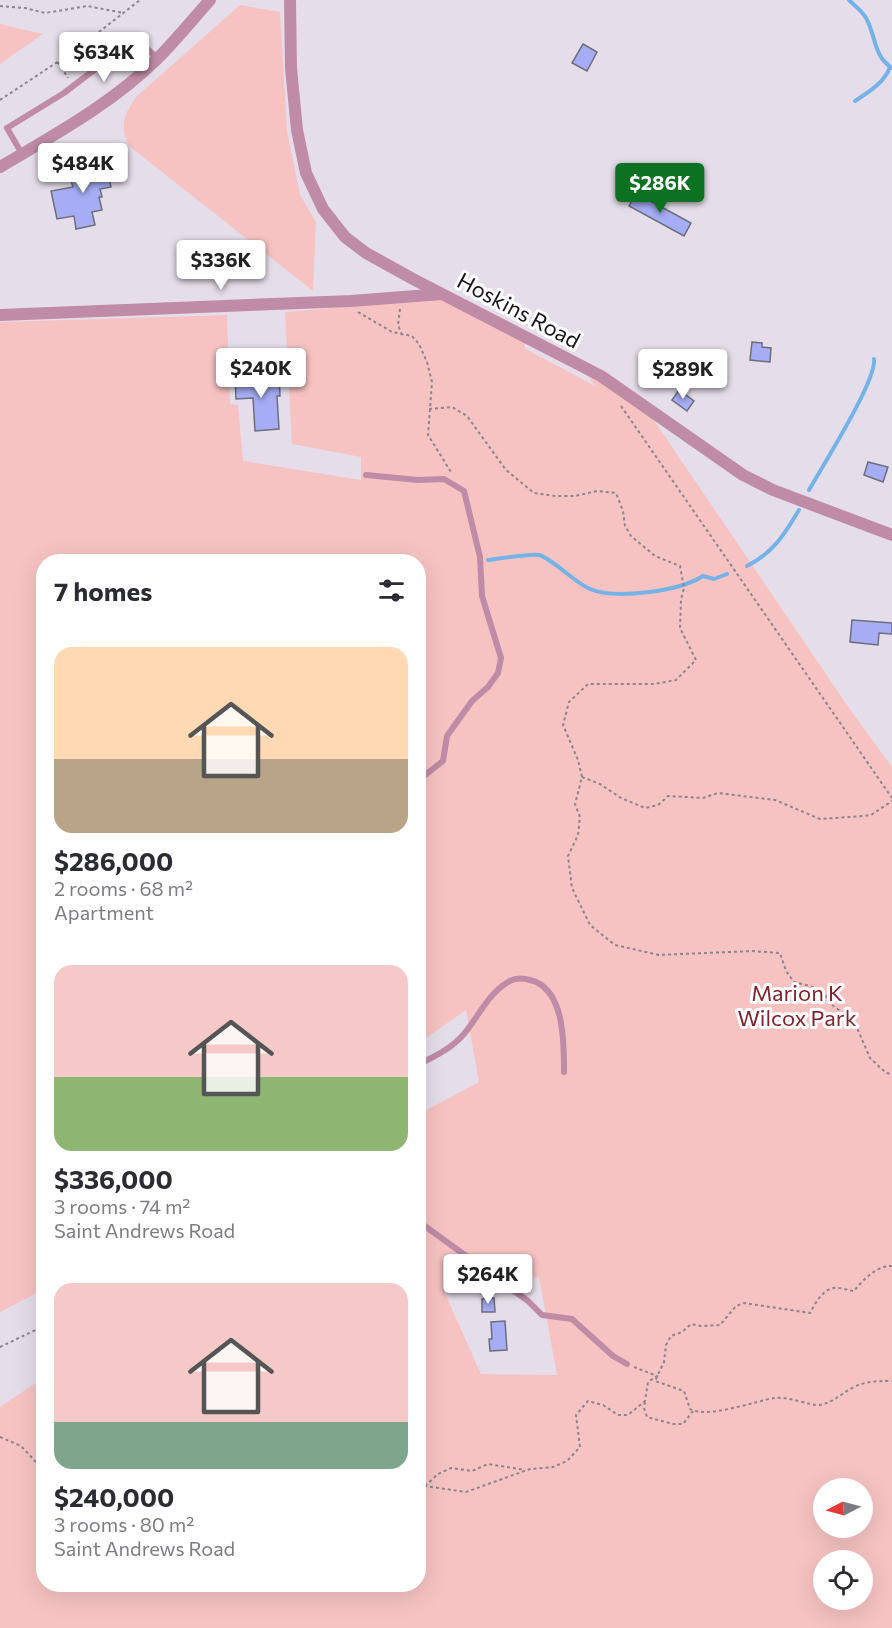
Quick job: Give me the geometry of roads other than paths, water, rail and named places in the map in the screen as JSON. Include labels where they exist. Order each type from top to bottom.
[{"type":"street","points":[[0,167],[105,101],[157,59],[210,0]]},
{"type":"street","name":"Hoskins Road","points":[[290,0],[291,68],[297,130],[306,173],[323,208],[345,237],[366,253],[601,376],[743,475],[772,490],[892,535]]},
{"type":"street","points":[[0,315],[351,301],[443,294]]},
{"type":"lane","points":[[22,154],[7,128],[64,93],[136,38],[157,59]]},
{"type":"lane","points":[[366,475],[418,480],[444,479],[464,491],[480,557],[482,596],[501,658],[498,673],[488,687],[472,700],[447,736],[443,760],[426,774]]},
{"type":"lane","points":[[426,1061],[449,1048],[456,1041],[493,993],[509,981],[523,978],[538,982],[547,988],[554,1001],[561,1021],[564,1072]]},
{"type":"lane","points":[[426,1227],[528,1301],[542,1315],[572,1319],[613,1356],[627,1364]]},
{"type":"waterway","points":[[849,0],[866,18],[881,58],[892,68]]},
{"type":"waterway","points":[[855,101],[871,91],[890,67]]},
{"type":"waterway","points":[[809,490],[858,404],[873,370],[874,359]]},
{"type":"waterway","points":[[747,566],[778,542],[799,510]]},
{"type":"waterway","points":[[488,560],[539,555],[590,589],[615,594],[664,590],[703,576],[714,579],[727,574]]},
{"type":"park label","name":"Marion K Wilcox Park","points":[[797,1004]]}]
